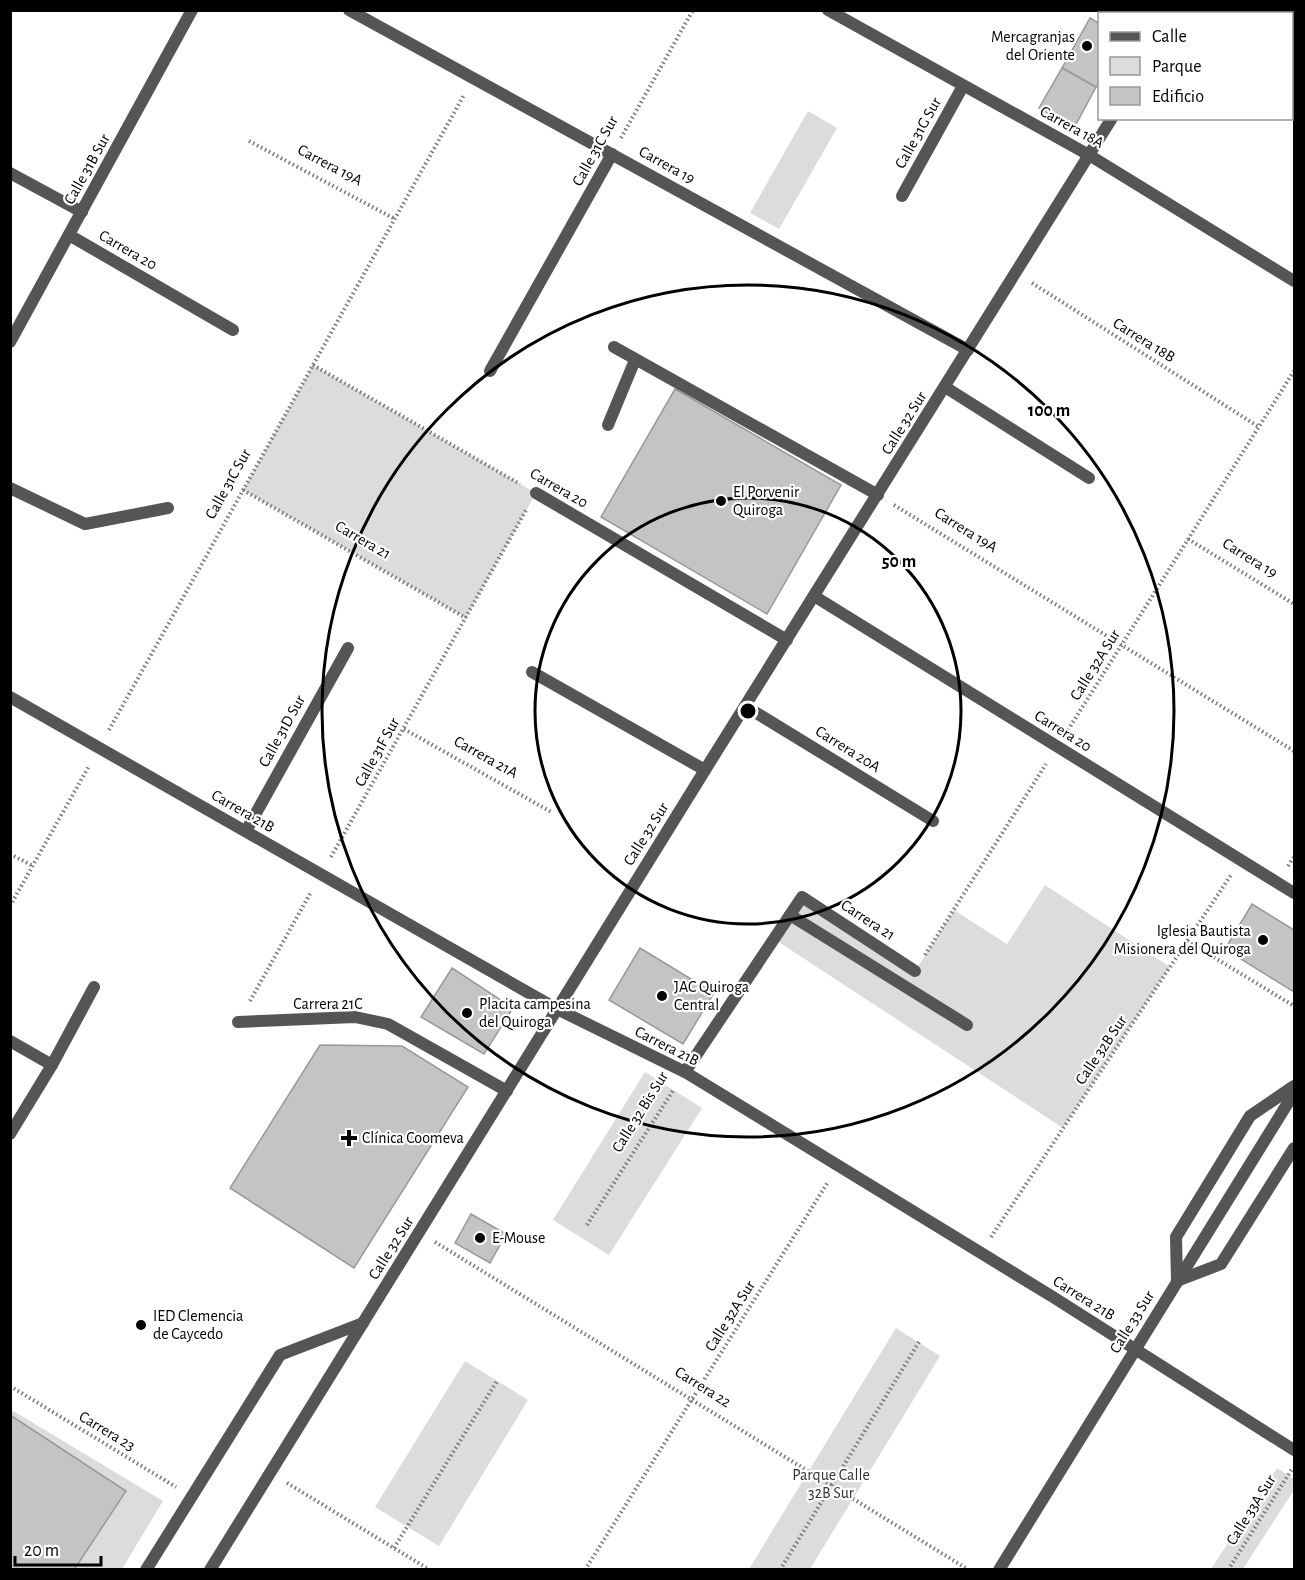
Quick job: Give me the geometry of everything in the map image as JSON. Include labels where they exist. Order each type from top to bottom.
[{"type":"street","name":"Calle 31B Sur","points":[[10,342],[192,10]]},
{"type":"street","name":"Carrera 19","points":[[349,10],[968,350]]},
{"type":"street","name":"Carrera 18A","points":[[828,10],[1089,155],[1294,281]]},
{"type":"street","name":"Calle 31G Sur","points":[[902,196],[963,86]]},
{"type":"street","name":"Calle 32 Sur","points":[[210,1569],[1111,120]]},
{"type":"street","name":"Calle 31C Sur","points":[[490,371],[612,154]]},
{"type":"street","points":[[10,173],[82,212]]},
{"type":"street","name":"Carrera 20","points":[[69,236],[234,330]]},
{"type":"street","points":[[614,347],[878,495]]},
{"type":"street","points":[[608,425],[635,360]]},
{"type":"street","points":[[945,387],[1089,478]]},
{"type":"street","points":[[10,488],[85,524],[168,508]]},
{"type":"street","name":"Carrera 20","points":[[536,494],[787,639]]},
{"type":"street","name":"Carrera 20","points":[[814,596],[1294,893]]},
{"type":"street","name":"Calle 31D Sur","points":[[246,831],[348,648]]},
{"type":"street","points":[[532,672],[705,770]]},
{"type":"street","name":"Carrera 21B","points":[[10,697],[557,1009],[685,1072],[981,1253],[1294,1450]]},
{"type":"street","name":"Carrera 20A","points":[[746,706],[933,821]]},
{"type":"street","name":"Carrera 21","points":[[802,897],[915,971]]},
{"type":"street","name":"Calle 32 Bis Sur","points":[[685,1072],[802,897]]},
{"type":"street","points":[[790,915],[967,1025]]},
{"type":"street","points":[[12,1129],[52,1065],[94,987]]},
{"type":"street","name":"Carrera 21C","points":[[238,1022],[354,1017],[388,1024],[507,1091]]},
{"type":"street","points":[[10,1041],[52,1065]]},
{"type":"street","points":[[1294,1086],[1250,1116],[1176,1237],[1178,1281],[1221,1264],[1294,1148]]},
{"type":"street","name":"Calle 33 Sur","points":[[999,1569],[1294,1093]]},
{"type":"street","points":[[146,1569],[280,1355],[363,1323]]},
{"type":"path","name":"Calle 31C Sur","points":[[612,154],[693,10]]},
{"type":"path","name":"Calle 31C Sur","points":[[10,906],[473,78]]},
{"type":"path","name":"Carrera 19A","points":[[249,141],[395,219]]},
{"type":"path","name":"Carrera 18B","points":[[1016,273],[1259,427]]},
{"type":"path","name":"Carrera 20","points":[[313,365],[536,494]]},
{"type":"path","name":"Calle 32A Sur","points":[[915,971],[1294,371]]},
{"type":"path","name":"Carrera 21","points":[[243,490],[466,618]]},
{"type":"path","name":"Calle 31F Sur","points":[[238,1022],[536,494]]},
{"type":"path","name":"Carrera 19A","points":[[878,495],[1294,751]]},
{"type":"path","name":"Carrera 19","points":[[1188,539],[1294,604]]},
{"type":"path","name":"Carrera 21A","points":[[404,729],[553,813]]},
{"type":"path","points":[[10,854],[33,866]]},
{"type":"path","name":"Calle 32B Sur","points":[[981,1253],[1241,860]]},
{"type":"path","points":[[1187,941],[1294,1006]]},
{"type":"path","name":"Calle 32 Bis Sur","points":[[587,1226],[685,1072]]},
{"type":"path","name":"Calle 32A Sur","points":[[585,1569],[837,1166]]},
{"type":"path","name":"Carrera 22","points":[[420,1233],[969,1569]]},
{"type":"path","points":[[780,1569],[919,1342]]},
{"type":"path","points":[[394,1548],[497,1381]]},
{"type":"path","name":"Carrera 23","points":[[10,1386],[192,1496]]},
{"type":"path","name":"Calle 33A Sur","points":[[1228,1569],[1294,1464]]},
{"type":"path","points":[[270,1473],[430,1569]]},
{"type":"green space","points":[[808,111],[837,128],[779,229],[750,213]]},
{"type":"green space","points":[[313,365],[536,493],[466,618],[243,490]]},
{"type":"green space","points":[[1045,885],[1170,967],[1063,1128],[774,939],[802,897],[915,971],[954,910],[1007,944]]},
{"type":"green space","points":[[645,1072],[702,1108],[609,1255],[553,1220]]},
{"type":"green space","name":"Parque Calle 32B Sur","points":[[896,1328],[940,1356],[810,1569],[749,1569]]},
{"type":"green space","points":[[465,1361],[528,1400],[439,1546],[375,1507]]},
{"type":"green space","points":[[10,1409],[163,1501],[122,1569],[11,1569]]},
{"type":"green space","points":[[1277,1468],[1294,1479],[1294,1490],[1243,1569],[1211,1569]]},
{"type":"building","name":"Mercagranjas del Oriente","points":[[1090,18],[1098,23],[1098,84],[1096,87],[1062,68]]},
{"type":"building","points":[[1062,68],[1096,87],[1074,128],[1039,108]]},
{"type":"building","name":"El Porvenir Quiroga","points":[[675,389],[841,485],[767,614],[601,517]]},
{"type":"building","name":"Iglesia Bautista Misionera del Quiroga","points":[[1252,904],[1294,930],[1294,992],[1225,949]]},
{"type":"building","name":"JAC Quiroga Central","points":[[640,948],[714,993],[683,1044],[609,1000]]},
{"type":"building","name":"Placita campesina del Quiroga","points":[[452,968],[513,1008],[484,1054],[421,1017]]},
{"type":"building","name":"Clínica Coomeva","points":[[320,1045],[402,1046],[468,1087],[354,1268],[230,1188]]},
{"type":"building","name":"E-Mouse","points":[[471,1214],[506,1234],[490,1263],[455,1243]]},
{"type":"building","points":[[10,1415],[126,1491],[74,1570],[10,1570]]},
{"type":"place","name":"Mercagranjas del Oriente","points":[[1087,46]]},
{"type":"place","name":"El Porvenir Quiroga","points":[[721,501]]},
{"type":"place","name":"Iglesia Bautista Misionera del Quiroga","points":[[1263,940]]},
{"type":"place","name":"JAC Quiroga Central","points":[[662,996]]},
{"type":"place","name":"Placita campesina del Quiroga","points":[[467,1013]]},
{"type":"place","name":"Clínica Coomeva","points":[[349,1138]]},
{"type":"place","name":"E-Mouse","points":[[480,1238]]},
{"type":"place","name":"IED Clemencia de Caycedo","points":[[141,1325]]}]
